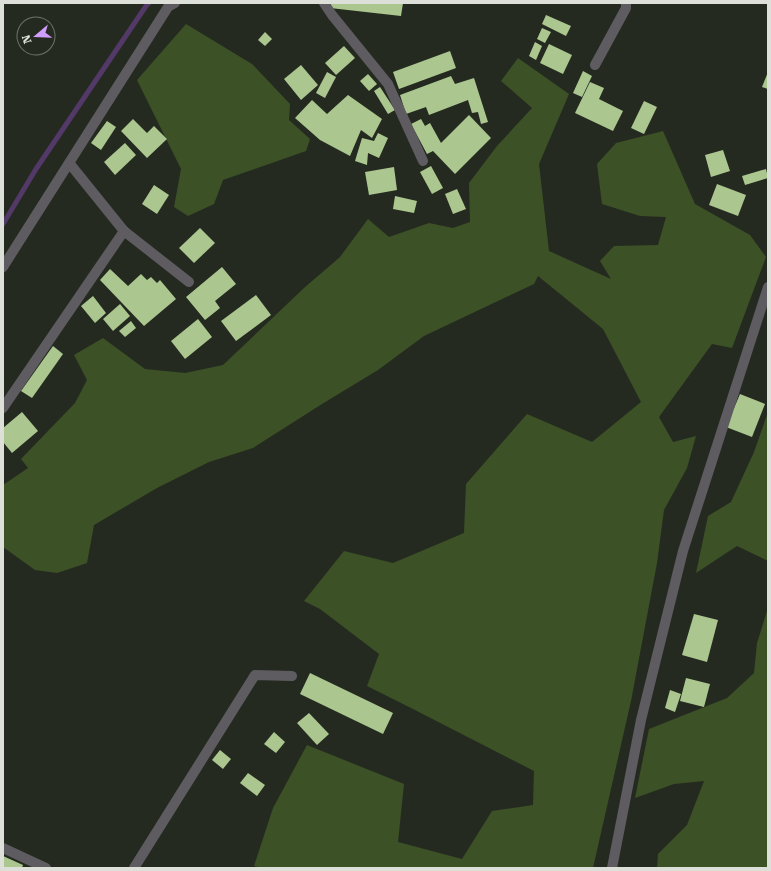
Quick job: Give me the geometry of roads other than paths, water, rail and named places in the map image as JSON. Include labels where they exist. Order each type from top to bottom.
[{"type":"street","points":[[3,267],[70,164],[168,7],[176,3]]},
{"type":"street","points":[[324,3],[388,84],[423,161]]},
{"type":"street","points":[[595,64],[626,8],[626,3]]},
{"type":"street","points":[[70,164],[124,231],[189,282]]},
{"type":"street","points":[[3,408],[124,231]]},
{"type":"street","points":[[612,868],[641,720],[683,551],[768,287]]},
{"type":"street","points":[[134,868],[255,675],[292,676]]},
{"type":"street","points":[[3,848],[46,868]]},
{"type":"waterway","points":[[3,224],[36,169],[149,3]]}]
